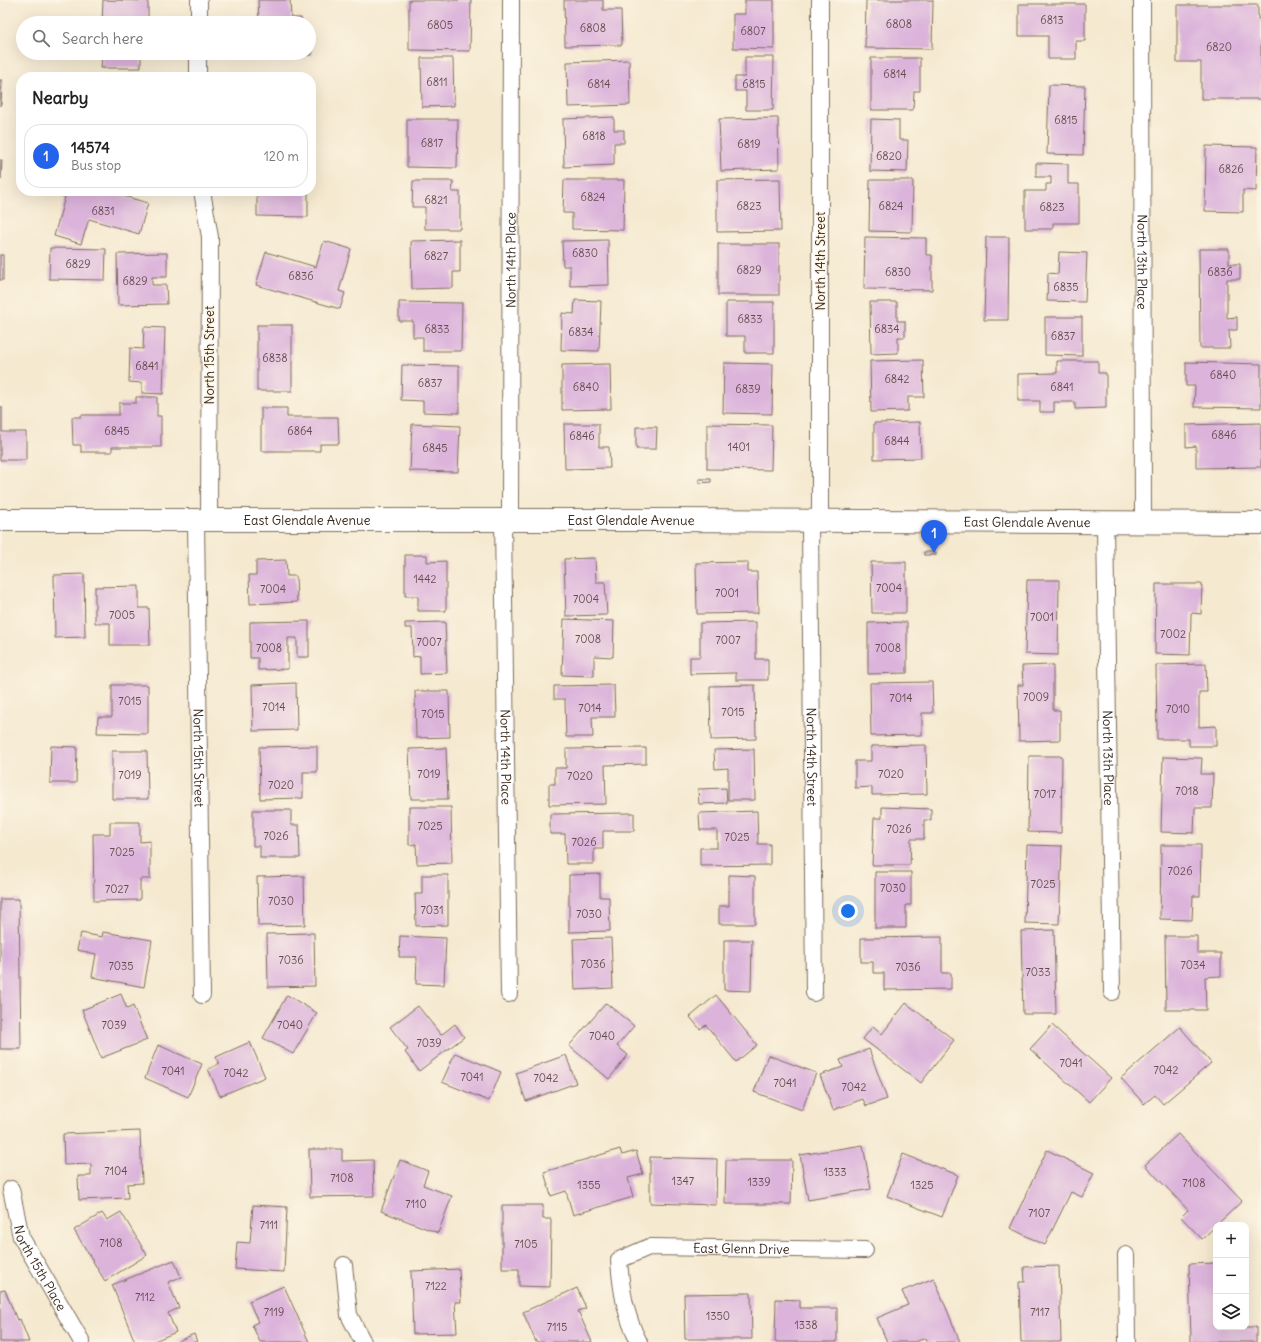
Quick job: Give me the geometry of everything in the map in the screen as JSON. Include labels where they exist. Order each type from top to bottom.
[{"type":"main road","name":"East Glendale Avenue","points":[[0,520],[506,520],[1261,524]]},
{"type":"street","points":[[199,0],[199,16]]},
{"type":"street","name":"North 14th Place","points":[[509,994],[506,520],[511,0]]},
{"type":"street","name":"North 14th Street","points":[[814,993],[815,521],[820,0]]},
{"type":"street","name":"North 13th Place","points":[[1142,0],[1142,524]]},
{"type":"street","points":[[198,60],[198,72]]},
{"type":"street","name":"North 15th Street","points":[[202,995],[203,520],[210,237],[203,196]]},
{"type":"street","name":"North 13th Place","points":[[1105,524],[1112,992]]},
{"type":"street","name":"North 15th Place","points":[[11,1189],[21,1236],[82,1342]]},
{"type":"street","name":"East Glenn Drive","points":[[639,1342],[631,1327],[621,1288],[619,1260],[649,1247],[865,1250]]},
{"type":"street","points":[[1126,1255],[1127,1342]]},
{"type":"street","points":[[344,1265],[349,1315],[363,1342]]},
{"type":"building","points":[[103,0],[148,1],[148,16],[102,16]]},
{"type":"building","points":[[258,0],[290,0],[291,16],[259,16]]},
{"type":"building","points":[[409,0],[471,0],[470,51],[409,50]]},
{"type":"building","points":[[564,0],[603,0],[603,10],[621,10],[622,45],[565,46]]},
{"type":"building","points":[[745,0],[774,0],[774,49],[733,48],[733,14],[745,14]]},
{"type":"building","points":[[866,0],[933,0],[932,49],[865,48]]},
{"type":"building","points":[[1019,4],[1085,4],[1085,41],[1076,41],[1076,59],[1048,59],[1048,36],[1019,36]]},
{"type":"building","points":[[1177,5],[1258,5],[1258,19],[1261,19],[1261,99],[1201,99],[1201,62],[1177,62]]},
{"type":"building","points":[[745,57],[774,57],[773,110],[746,110],[746,91],[735,91],[735,77],[745,77]]},
{"type":"building","points":[[421,58],[453,58],[454,106],[422,107]]},
{"type":"building","points":[[871,58],[920,58],[920,91],[914,91],[913,110],[871,110]]},
{"type":"building","points":[[102,60],[141,60],[141,68],[101,68]]},
{"type":"building","points":[[629,60],[630,105],[568,107],[567,62]]},
{"type":"building","points":[[0,80],[2,80],[1,106],[0,106]]},
{"type":"building","points":[[1049,85],[1085,86],[1083,155],[1047,154]]},
{"type":"building","points":[[614,117],[614,130],[624,130],[624,143],[614,143],[614,165],[564,167],[563,119]]},
{"type":"building","points":[[778,118],[779,169],[721,171],[719,119]]},
{"type":"building","points":[[407,119],[458,119],[457,168],[407,167]]},
{"type":"building","points":[[871,119],[899,120],[899,140],[908,140],[907,172],[870,171]]},
{"type":"building","points":[[1206,146],[1257,147],[1256,191],[1243,190],[1243,212],[1205,211]]},
{"type":"building","points":[[0,160],[2,160],[1,179],[0,179]]},
{"type":"building","points":[[1036,163],[1068,164],[1068,184],[1079,184],[1079,223],[1053,223],[1053,229],[1025,229],[1025,191],[1046,191],[1046,184],[1051,184],[1051,177],[1036,177]]},
{"type":"building","points":[[780,179],[781,231],[717,232],[717,180]]},
{"type":"building","points":[[564,180],[624,180],[623,230],[572,229],[572,213],[563,213]]},
{"type":"building","points":[[870,180],[913,180],[912,232],[869,231]]},
{"type":"building","points":[[413,181],[453,181],[452,192],[460,192],[460,229],[425,229],[425,207],[412,207]]},
{"type":"building","points":[[61,196],[124,196],[148,203],[139,234],[89,219],[81,244],[54,236],[65,197]]},
{"type":"building","points":[[257,196],[308,196],[308,217],[257,216]]},
{"type":"building","points":[[865,237],[926,238],[926,255],[932,255],[932,290],[864,289]]},
{"type":"building","points":[[986,237],[1009,237],[1008,320],[984,320]]},
{"type":"building","points":[[460,240],[460,272],[453,272],[453,288],[412,289],[411,241]]},
{"type":"building","points":[[608,240],[609,285],[570,286],[570,266],[563,266],[562,241]]},
{"type":"building","points":[[324,241],[351,249],[339,291],[345,293],[340,309],[256,285],[266,252],[316,267]]},
{"type":"building","points":[[718,244],[779,244],[779,295],[718,295]]},
{"type":"building","points":[[50,248],[106,249],[105,280],[49,279]]},
{"type":"building","points":[[1199,249],[1229,249],[1229,264],[1240,264],[1240,279],[1227,279],[1227,318],[1237,317],[1237,330],[1229,330],[1230,348],[1200,348]]},
{"type":"building","points":[[1059,252],[1087,253],[1085,302],[1047,301],[1048,273],[1058,274]]},
{"type":"building","points":[[167,253],[167,277],[152,277],[152,285],[166,285],[167,304],[118,305],[117,254]]},
{"type":"building","points":[[0,255],[3,255],[3,280],[0,280]]},
{"type":"building","points":[[575,300],[601,301],[599,351],[561,350],[562,313],[574,314]]},
{"type":"building","points":[[399,302],[462,303],[461,351],[423,351],[423,337],[413,337],[413,321],[399,321]]},
{"type":"building","points":[[726,302],[774,302],[774,353],[745,353],[745,336],[726,336]]},
{"type":"building","points":[[870,302],[897,302],[897,321],[905,321],[905,337],[898,337],[898,353],[871,354]]},
{"type":"building","points":[[1045,317],[1082,317],[1082,356],[1045,355]]},
{"type":"building","points":[[257,325],[292,325],[292,391],[257,391]]},
{"type":"building","points":[[144,327],[165,328],[163,394],[142,393],[142,383],[129,382],[130,348],[143,349]]},
{"type":"building","points":[[923,360],[924,397],[908,397],[908,411],[871,412],[870,361]]},
{"type":"building","points":[[1057,361],[1098,361],[1098,373],[1106,373],[1106,408],[1075,409],[1075,402],[1054,402],[1054,412],[1040,412],[1040,401],[1018,401],[1018,374],[1057,373]]},
{"type":"building","points":[[1186,362],[1261,364],[1261,408],[1194,407],[1195,386],[1186,386]]},
{"type":"building","points":[[724,363],[773,364],[772,414],[723,413]]},
{"type":"building","points":[[610,364],[611,409],[562,410],[562,365]]},
{"type":"building","points":[[402,365],[459,366],[459,413],[423,412],[423,401],[401,400]]},
{"type":"building","points":[[136,397],[157,397],[157,416],[161,416],[161,447],[112,447],[112,452],[81,452],[81,445],[73,445],[72,417],[81,417],[81,415],[119,415],[119,403],[136,403]]},
{"type":"building","points":[[0,407],[2,407],[2,432],[26,432],[26,460],[0,460]]},
{"type":"building","points":[[261,408],[287,408],[287,417],[338,417],[339,444],[320,444],[320,451],[261,451]]},
{"type":"building","points":[[920,422],[921,458],[874,459],[874,423]]},
{"type":"building","points":[[1261,423],[1261,467],[1196,468],[1196,446],[1186,447],[1186,425]]},
{"type":"building","points":[[412,424],[460,426],[458,472],[410,471]]},
{"type":"building","points":[[564,424],[599,424],[599,447],[609,447],[610,468],[565,469]]},
{"type":"building","points":[[707,424],[772,425],[771,470],[707,469]]},
{"type":"building","points":[[636,427],[657,427],[656,449],[636,449]]},
{"type":"building","points":[[699,479],[711,479],[711,482],[699,483]]},
{"type":"building","points":[[924,552],[936,552],[936,555],[924,555]]},
{"type":"building","points":[[405,555],[427,555],[427,562],[446,561],[446,611],[418,611],[418,596],[405,596]]},
{"type":"building","points":[[595,558],[596,582],[605,582],[607,615],[566,616],[564,559]]},
{"type":"building","points":[[286,560],[287,576],[296,576],[297,602],[250,604],[249,575],[256,575],[256,561]]},
{"type":"building","points":[[748,562],[748,572],[757,572],[758,613],[697,614],[696,563]]},
{"type":"building","points":[[871,562],[906,562],[906,613],[872,613]]},
{"type":"building","points":[[84,574],[85,637],[55,638],[54,575]]},
{"type":"building","points":[[1027,580],[1059,580],[1058,655],[1025,654]]},
{"type":"building","points":[[1156,584],[1202,584],[1201,614],[1191,613],[1190,655],[1155,654]]},
{"type":"building","points":[[139,586],[139,608],[149,608],[150,645],[110,645],[110,623],[95,623],[95,587]]},
{"type":"building","points":[[564,619],[614,621],[613,657],[594,656],[594,676],[562,675]]},
{"type":"building","points":[[309,621],[309,657],[297,657],[297,638],[288,638],[288,669],[258,670],[258,658],[250,658],[250,622]]},
{"type":"building","points":[[445,622],[447,673],[420,674],[420,656],[413,657],[412,628],[405,628],[405,623]]},
{"type":"building","points":[[756,622],[756,659],[768,659],[768,680],[736,680],[736,673],[690,674],[690,657],[700,657],[700,623]]},
{"type":"building","points":[[907,622],[907,673],[868,674],[868,623]]},
{"type":"building","points":[[1206,664],[1207,692],[1199,692],[1199,727],[1216,726],[1216,746],[1189,746],[1189,739],[1157,739],[1156,665]]},
{"type":"building","points":[[1053,665],[1053,710],[1060,710],[1060,740],[1019,741],[1018,685],[1023,685],[1022,666]]},
{"type":"building","points":[[932,682],[933,713],[922,713],[922,735],[871,736],[870,683]]},
{"type":"building","points":[[296,683],[297,730],[253,731],[252,685]]},
{"type":"building","points":[[112,685],[148,685],[148,734],[97,733],[98,717],[112,717]]},
{"type":"building","points":[[614,685],[615,717],[592,717],[593,737],[566,737],[565,699],[554,699],[554,686]]},
{"type":"building","points":[[755,685],[756,739],[711,740],[710,686]]},
{"type":"building","points":[[415,691],[449,691],[450,737],[416,738]]},
{"type":"building","points":[[926,745],[927,794],[872,795],[872,787],[855,788],[855,761],[871,761],[871,746]]},
{"type":"building","points":[[51,746],[77,747],[76,783],[50,783]]},
{"type":"building","points":[[317,746],[317,772],[303,772],[303,798],[260,799],[259,747]]},
{"type":"building","points":[[446,748],[448,799],[411,799],[409,749]]},
{"type":"building","points":[[646,748],[646,764],[605,765],[606,804],[549,805],[549,784],[555,784],[555,768],[566,768],[566,749]]},
{"type":"building","points":[[754,749],[755,800],[728,800],[728,768],[715,769],[714,750]]},
{"type":"building","points":[[112,751],[147,751],[148,799],[112,799]]},
{"type":"building","points":[[1029,756],[1062,756],[1061,833],[1028,832]]},
{"type":"building","points":[[1163,757],[1202,758],[1201,774],[1213,774],[1212,808],[1195,808],[1194,833],[1161,832]]},
{"type":"building","points":[[726,788],[727,803],[699,804],[698,789]]},
{"type":"building","points":[[409,807],[451,807],[452,863],[417,864],[416,844],[409,845]]},
{"type":"building","points":[[882,807],[931,809],[931,820],[924,820],[924,839],[911,839],[910,865],[872,865],[874,818],[882,818]]},
{"type":"building","points":[[253,810],[291,810],[291,825],[299,825],[300,858],[260,858],[260,846],[253,846]]},
{"type":"building","points":[[757,811],[758,844],[770,844],[770,865],[700,866],[700,848],[717,848],[717,830],[700,830],[699,813]]},
{"type":"building","points":[[634,813],[634,831],[603,831],[603,849],[594,849],[594,864],[566,864],[565,834],[550,834],[550,814]]},
{"type":"building","points":[[110,822],[140,822],[140,842],[150,841],[150,879],[140,879],[140,900],[94,901],[93,834],[110,834]]},
{"type":"building","points":[[1027,845],[1062,846],[1059,924],[1025,923]]},
{"type":"building","points":[[1161,845],[1201,845],[1200,896],[1193,896],[1192,920],[1160,919]]},
{"type":"building","points":[[875,872],[911,872],[911,905],[906,905],[906,928],[875,928]]},
{"type":"building","points":[[600,874],[600,897],[609,897],[610,931],[569,932],[569,875]]},
{"type":"building","points":[[422,875],[448,875],[448,925],[416,926],[415,894],[422,894]]},
{"type":"building","points":[[729,875],[755,876],[755,924],[719,924],[719,906],[729,906]]},
{"type":"building","points":[[304,876],[305,925],[258,926],[257,877]]},
{"type":"building","points":[[0,899],[19,899],[21,1049],[0,1049]]},
{"type":"building","points":[[1054,930],[1056,1014],[1023,1014],[1021,931]]},
{"type":"building","points":[[103,932],[152,940],[144,987],[92,977],[96,954],[77,950],[81,933],[102,937]]},
{"type":"building","points":[[314,933],[315,986],[268,987],[267,934]]},
{"type":"building","points":[[400,936],[446,938],[444,985],[416,984],[417,957],[399,957]]},
{"type":"building","points":[[1165,936],[1197,936],[1197,953],[1221,953],[1221,976],[1205,977],[1206,1010],[1166,1010]]},
{"type":"building","points":[[942,937],[942,973],[951,973],[951,989],[884,990],[884,973],[873,973],[873,962],[861,962],[861,938]]},
{"type":"building","points":[[611,938],[613,988],[575,990],[573,939]]},
{"type":"building","points":[[724,940],[752,940],[751,991],[724,990]]},
{"type":"building","points":[[121,994],[127,1009],[133,1006],[147,1040],[101,1058],[82,1010]]},
{"type":"building","points":[[287,995],[317,1013],[293,1054],[263,1038]]},
{"type":"building","points":[[716,995],[757,1045],[736,1062],[706,1025],[700,1029],[690,1017]]},
{"type":"building","points":[[606,1003],[634,1026],[617,1046],[628,1055],[609,1079],[569,1046]]},
{"type":"building","points":[[906,1003],[954,1040],[921,1083],[863,1039],[873,1026],[882,1034]]},
{"type":"building","points":[[418,1006],[441,1035],[455,1024],[464,1037],[419,1071],[405,1052],[408,1050],[390,1027]]},
{"type":"building","points":[[1052,1025],[1111,1078],[1089,1102],[1030,1049]]},
{"type":"building","points":[[1180,1027],[1211,1063],[1163,1104],[1155,1095],[1144,1104],[1121,1078]]},
{"type":"building","points":[[250,1042],[265,1077],[220,1096],[208,1069],[219,1064],[216,1057]]},
{"type":"building","points":[[158,1045],[202,1064],[188,1097],[145,1078]]},
{"type":"building","points":[[869,1049],[887,1099],[866,1106],[863,1099],[833,1110],[820,1075],[843,1067],[840,1060]]},
{"type":"building","points":[[455,1053],[501,1072],[489,1101],[442,1082]]},
{"type":"building","points":[[566,1055],[576,1083],[526,1101],[516,1073]]},
{"type":"building","points":[[768,1055],[816,1073],[802,1110],[754,1092]]},
{"type":"building","points":[[140,1131],[142,1183],[127,1184],[128,1198],[79,1200],[78,1176],[91,1176],[91,1164],[64,1165],[63,1134]]},
{"type":"building","points":[[1178,1134],[1242,1201],[1220,1222],[1213,1222],[1213,1229],[1202,1239],[1181,1217],[1188,1210],[1145,1165]]},
{"type":"building","points":[[863,1145],[871,1189],[808,1200],[800,1155]]},
{"type":"building","points":[[309,1149],[342,1149],[342,1161],[373,1160],[374,1196],[310,1197]]},
{"type":"building","points":[[620,1149],[622,1155],[636,1151],[643,1174],[628,1178],[633,1197],[573,1215],[566,1191],[551,1196],[544,1172]]},
{"type":"building","points":[[1047,1150],[1094,1173],[1082,1197],[1071,1192],[1045,1245],[1010,1228]]},
{"type":"building","points":[[903,1154],[958,1175],[942,1217],[887,1196]]},
{"type":"building","points":[[650,1157],[717,1159],[716,1205],[650,1203]]},
{"type":"building","points":[[400,1160],[428,1171],[423,1185],[452,1196],[438,1233],[381,1211]]},
{"type":"building","points":[[726,1160],[792,1160],[791,1204],[725,1204]]},
{"type":"building","points":[[253,1205],[287,1207],[284,1272],[235,1269],[237,1242],[250,1243]]},
{"type":"building","points":[[502,1205],[543,1205],[543,1219],[551,1219],[550,1287],[519,1286],[519,1269],[502,1269]]},
{"type":"building","points":[[121,1212],[147,1255],[105,1281],[74,1230],[102,1213],[107,1220]]},
{"type":"building","points":[[174,1260],[181,1277],[168,1282],[179,1308],[168,1313],[176,1332],[152,1342],[135,1342],[112,1285]]},
{"type":"building","points":[[1213,1263],[1213,1330],[1249,1330],[1249,1327],[1256,1327],[1256,1342],[1191,1342],[1189,1264]]},
{"type":"building","points":[[1059,1266],[1061,1342],[1021,1342],[1019,1282],[1025,1282],[1024,1267]]},
{"type":"building","points":[[459,1269],[461,1302],[455,1302],[457,1333],[413,1334],[411,1271]]},
{"type":"building","points":[[934,1278],[960,1342],[928,1342],[926,1338],[915,1342],[887,1342],[877,1318],[908,1305],[902,1291]]},
{"type":"building","points":[[284,1286],[309,1342],[260,1342],[252,1325],[258,1322],[249,1301]]},
{"type":"building","points":[[577,1288],[586,1308],[578,1311],[592,1342],[536,1342],[523,1312]]},
{"type":"building","points":[[5,1290],[17,1320],[20,1319],[29,1342],[0,1342],[0,1291]]},
{"type":"building","points":[[751,1293],[752,1339],[685,1339],[684,1294]]},
{"type":"building","points":[[776,1299],[800,1300],[800,1308],[837,1308],[837,1342],[775,1342]]},
{"type":"building","points":[[194,1334],[197,1342],[176,1342]]},
{"type":"place","name":"14574","points":[[934,553]]}]
